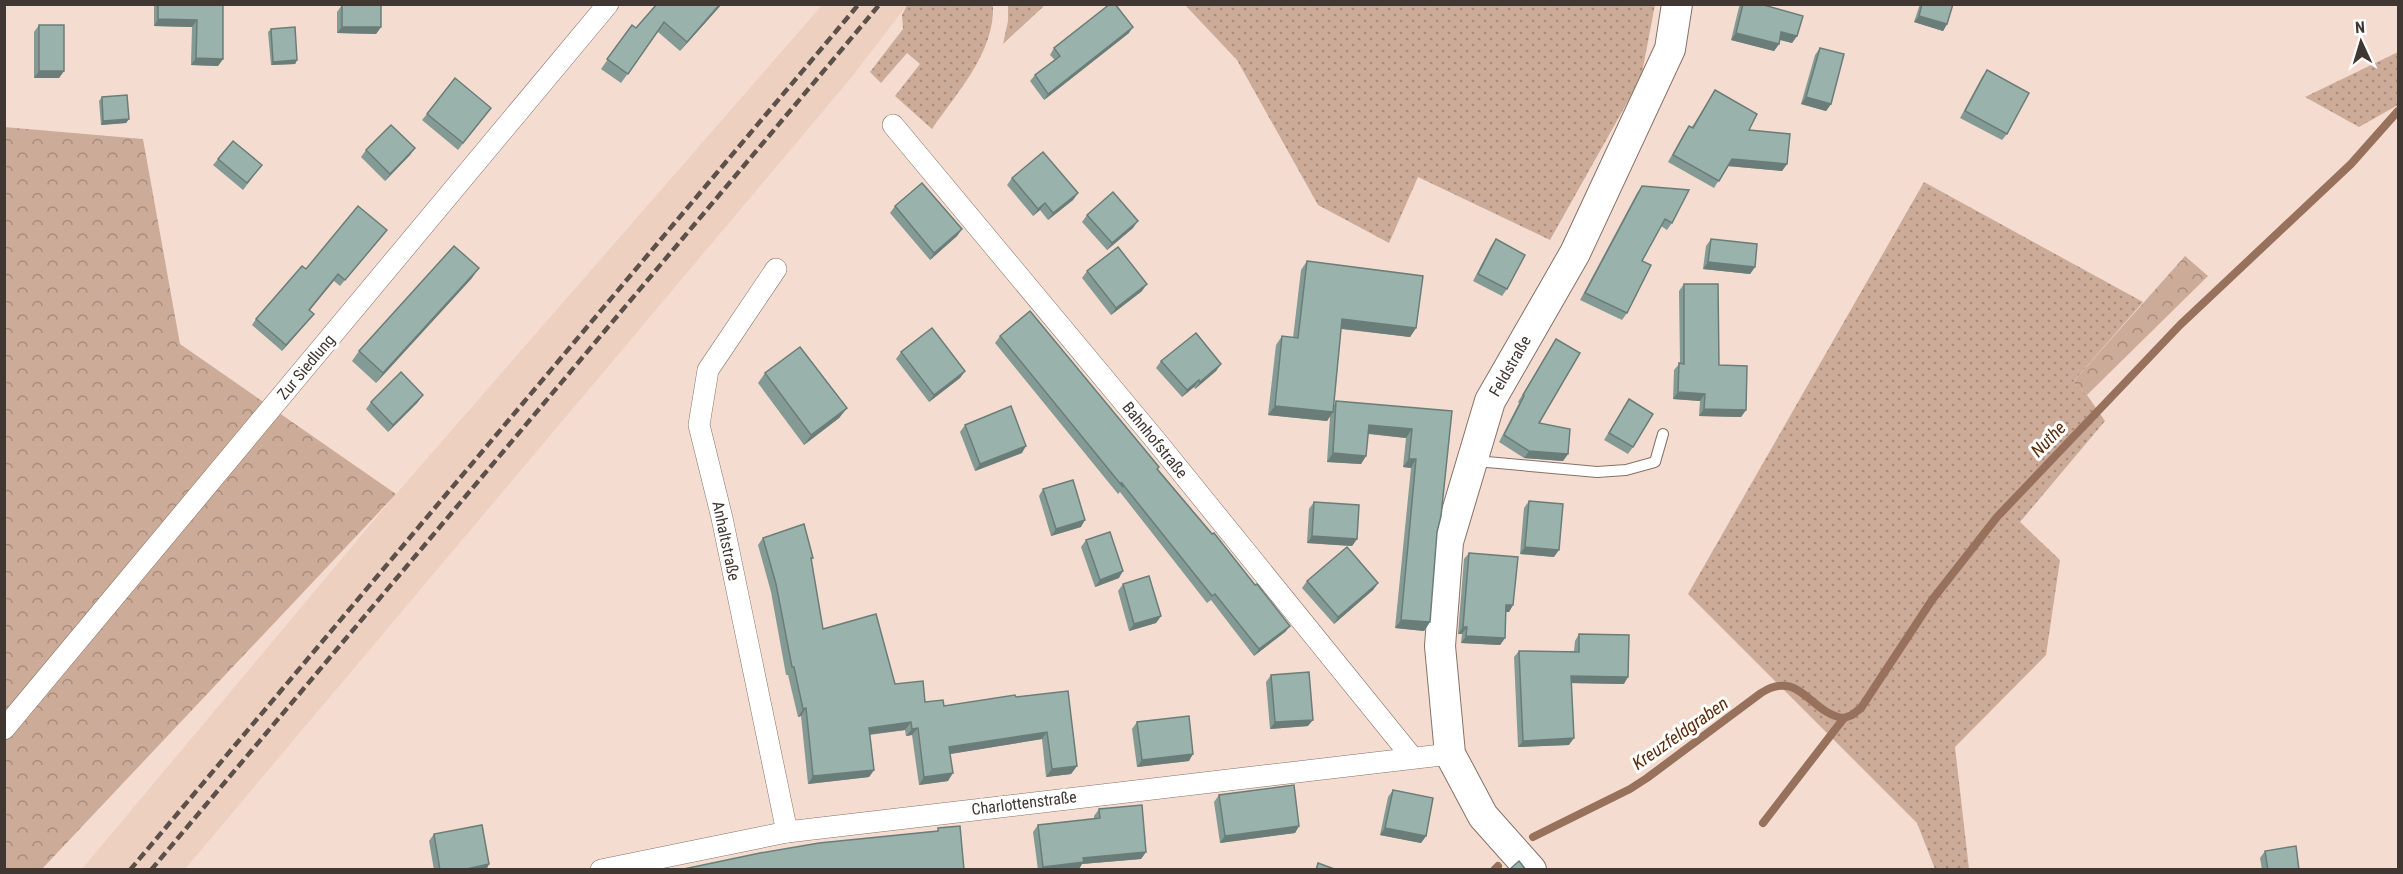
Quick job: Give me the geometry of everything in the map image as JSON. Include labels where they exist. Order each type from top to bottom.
[{"type":"street","name":"Zur Siedlung","points":[[4,729],[608,4]]},
{"type":"street","name":"Feldstraße","points":[[1450,754],[1440,646],[1448,542],[1472,460],[1490,401],[1575,253],[1670,49],[1677,4]]},
{"type":"street","name":"Bahnhofstraße","points":[[894,125],[1157,442],[1412,757]]},
{"type":"street","name":"Anhaltstraße","points":[[776,269],[708,370],[699,425],[722,518],[787,832]]},
{"type":"street","name":"Charlottenstraße","points":[[601,870],[787,832],[1450,754]]},
{"type":"street","points":[[1450,754],[1483,816],[1531,870]]},
{"type":"lane","points":[[1472,460],[1597,472],[1626,470],[1655,462],[1663,435]]},
{"type":"shaded area","points":[[823,4],[907,5],[851,78],[185,869],[82,869],[396,494]]},
{"type":"green space","points":[[907,5],[993,5],[988,39],[981,55],[932,129],[895,96],[920,64],[907,53],[881,83],[870,72],[903,29],[902,15]]},
{"type":"green space","points":[[1008,5],[1045,5],[1003,44],[1008,21]]},
{"type":"green space","points":[[1185,5],[1655,5],[1641,78],[1550,240],[1418,177],[1389,243],[1318,205],[1237,60]]},
{"type":"green space","points":[[2398,52],[2398,105],[2359,127],[2305,97]]},
{"type":"green space","points":[[4,127],[143,139],[180,344],[396,494],[41,870],[5,869]]},
{"type":"green space","points":[[1924,182],[2143,302],[2073,382],[2087,395],[2105,421],[2020,522],[2060,560],[2046,655],[1955,747],[1969,869],[1935,869],[1917,823],[1688,594]]},
{"type":"green space","points":[[2185,256],[2208,276],[2087,395],[2073,382]]},
{"type":"building","points":[[158,4],[223,4],[223,59],[196,58],[197,20],[158,19]]},
{"type":"building","points":[[657,4],[720,4],[687,42],[664,22],[628,74],[607,59],[632,25],[636,28]]},
{"type":"building","points":[[1110,4],[1115,4],[1133,27],[1048,94],[1035,75],[1060,56],[1054,48]]},
{"type":"building","points":[[1743,4],[1760,4],[1803,16],[1797,36],[1781,32],[1779,44],[1736,33]]},
{"type":"building","points":[[1922,4],[1953,4],[1947,24],[1919,16]]},
{"type":"building","points":[[342,5],[381,5],[381,27],[342,27]]},
{"type":"building","points":[[39,25],[64,25],[64,71],[39,71]]},
{"type":"building","points":[[295,27],[297,60],[273,62],[271,29]]},
{"type":"building","points":[[1820,48],[1844,54],[1831,104],[1806,97]]},
{"type":"building","points":[[1987,70],[2029,93],[2007,134],[1965,111]]},
{"type":"building","points":[[455,78],[491,108],[463,143],[427,114]]},
{"type":"building","points":[[1715,90],[1757,114],[1749,130],[1790,134],[1787,164],[1732,159],[1719,181],[1673,155],[1689,126],[1693,128]]},
{"type":"building","points":[[127,95],[129,119],[103,121],[102,97]]},
{"type":"building","points":[[391,125],[415,148],[390,174],[366,150]]},
{"type":"building","points":[[233,141],[262,165],[247,183],[218,159]]},
{"type":"building","points":[[1043,152],[1078,193],[1053,213],[1045,203],[1038,209],[1012,178]]},
{"type":"building","points":[[922,183],[962,229],[934,253],[895,206]]},
{"type":"building","points":[[1642,186],[1689,190],[1672,223],[1665,219],[1642,261],[1651,265],[1627,313],[1585,293]]},
{"type":"building","points":[[1113,192],[1138,221],[1112,243],[1087,215]]},
{"type":"building","points":[[358,206],[387,230],[345,280],[338,274],[309,310],[314,314],[286,345],[256,319],[302,266],[306,269]]},
{"type":"building","points":[[1496,239],[1525,255],[1507,289],[1478,274]]},
{"type":"building","points":[[1711,239],[1757,244],[1755,267],[1708,262]]},
{"type":"building","points":[[454,246],[479,268],[383,373],[359,351]]},
{"type":"building","points":[[1118,247],[1147,284],[1116,308],[1087,271]]},
{"type":"building","points":[[1307,261],[1423,276],[1416,328],[1342,319],[1333,412],[1275,406],[1282,336],[1298,338]]},
{"type":"building","points":[[1684,284],[1718,284],[1719,365],[1747,366],[1746,410],[1704,409],[1705,394],[1678,392],[1679,363],[1684,364]]},
{"type":"building","points":[[1030,311],[1159,467],[1157,469],[1212,534],[1214,533],[1290,626],[1259,649],[1215,594],[1212,596],[1000,336]]},
{"type":"building","points":[[932,328],[965,371],[934,395],[901,352]]},
{"type":"building","points":[[1196,333],[1221,364],[1187,390],[1161,361]]},
{"type":"building","points":[[1556,339],[1580,353],[1539,423],[1570,429],[1568,454],[1529,451],[1504,435],[1523,395]]},
{"type":"building","points":[[800,347],[847,408],[811,435],[765,373]]},
{"type":"building","points":[[401,372],[423,395],[393,425],[371,402]]},
{"type":"building","points":[[1629,399],[1653,414],[1633,447],[1609,433]]},
{"type":"building","points":[[1336,401],[1452,411],[1441,516],[1437,532],[1430,622],[1401,620],[1416,459],[1409,459],[1412,429],[1369,425],[1366,456],[1333,453]]},
{"type":"building","points":[[1011,406],[1026,446],[980,464],[965,425]]},
{"type":"building","points":[[1073,480],[1085,520],[1056,529],[1043,489]]},
{"type":"building","points":[[1529,501],[1563,504],[1559,550],[1525,547]]},
{"type":"building","points":[[1314,502],[1359,505],[1357,539],[1312,536]]},
{"type":"building","points":[[804,524],[813,558],[811,558],[823,629],[876,614],[895,684],[923,681],[925,702],[943,700],[944,706],[1015,695],[1016,697],[1068,691],[1077,766],[1052,769],[1047,732],[949,747],[953,773],[924,777],[918,728],[912,729],[911,722],[869,728],[874,770],[813,776],[806,708],[803,709],[794,667],[792,667],[776,584],[763,538]]},
{"type":"building","points":[[1110,532],[1123,571],[1100,580],[1086,540]]},
{"type":"building","points":[[1347,547],[1378,583],[1338,617],[1307,581]]},
{"type":"building","points":[[1469,553],[1518,557],[1513,605],[1506,605],[1505,638],[1466,636],[1467,627],[1463,627]]},
{"type":"building","points":[[1149,576],[1161,616],[1134,624],[1123,584]]},
{"type":"building","points":[[1579,634],[1629,635],[1628,677],[1571,676],[1574,738],[1523,741],[1519,651],[1579,652]]},
{"type":"building","points":[[1309,672],[1313,720],[1275,722],[1271,675]]},
{"type":"building","points":[[1189,716],[1193,754],[1142,760],[1137,722]]},
{"type":"building","points":[[1294,785],[1299,826],[1225,836],[1219,795]]},
{"type":"building","points":[[1393,790],[1433,798],[1426,836],[1385,828]]},
{"type":"building","points":[[1142,805],[1146,852],[1083,858],[1084,862],[1043,867],[1038,825],[1100,818],[1099,809]]},
{"type":"building","points":[[482,825],[489,864],[462,870],[440,870],[434,834]]},
{"type":"building","points":[[960,826],[964,870],[679,870],[819,843],[938,831],[938,828]]},
{"type":"building","points":[[2296,846],[2299,870],[2268,870],[2265,851]]},
{"type":"building","points":[[1519,861],[1526,870],[1509,870]]},
{"type":"building","points":[[1318,863],[1337,870],[1316,870]]},
{"type":"waterway","name":"Nuthe","points":[[1763,823],[1844,718],[1861,708],[1932,600],[1997,517],[2180,325],[2351,164],[2398,111]]},
{"type":"waterway","name":"Kreuzfeldgraben","points":[[1533,837],[1630,789],[1761,693],[1774,687],[1786,686],[1795,689],[1832,715],[1844,718]]},
{"type":"waterway","name":"Kreuzfeldgraben","points":[[1494,870],[1498,866]]},
{"type":"railway","points":[[130,870],[859,4]]},
{"type":"railway","points":[[151,870],[880,4]]}]
